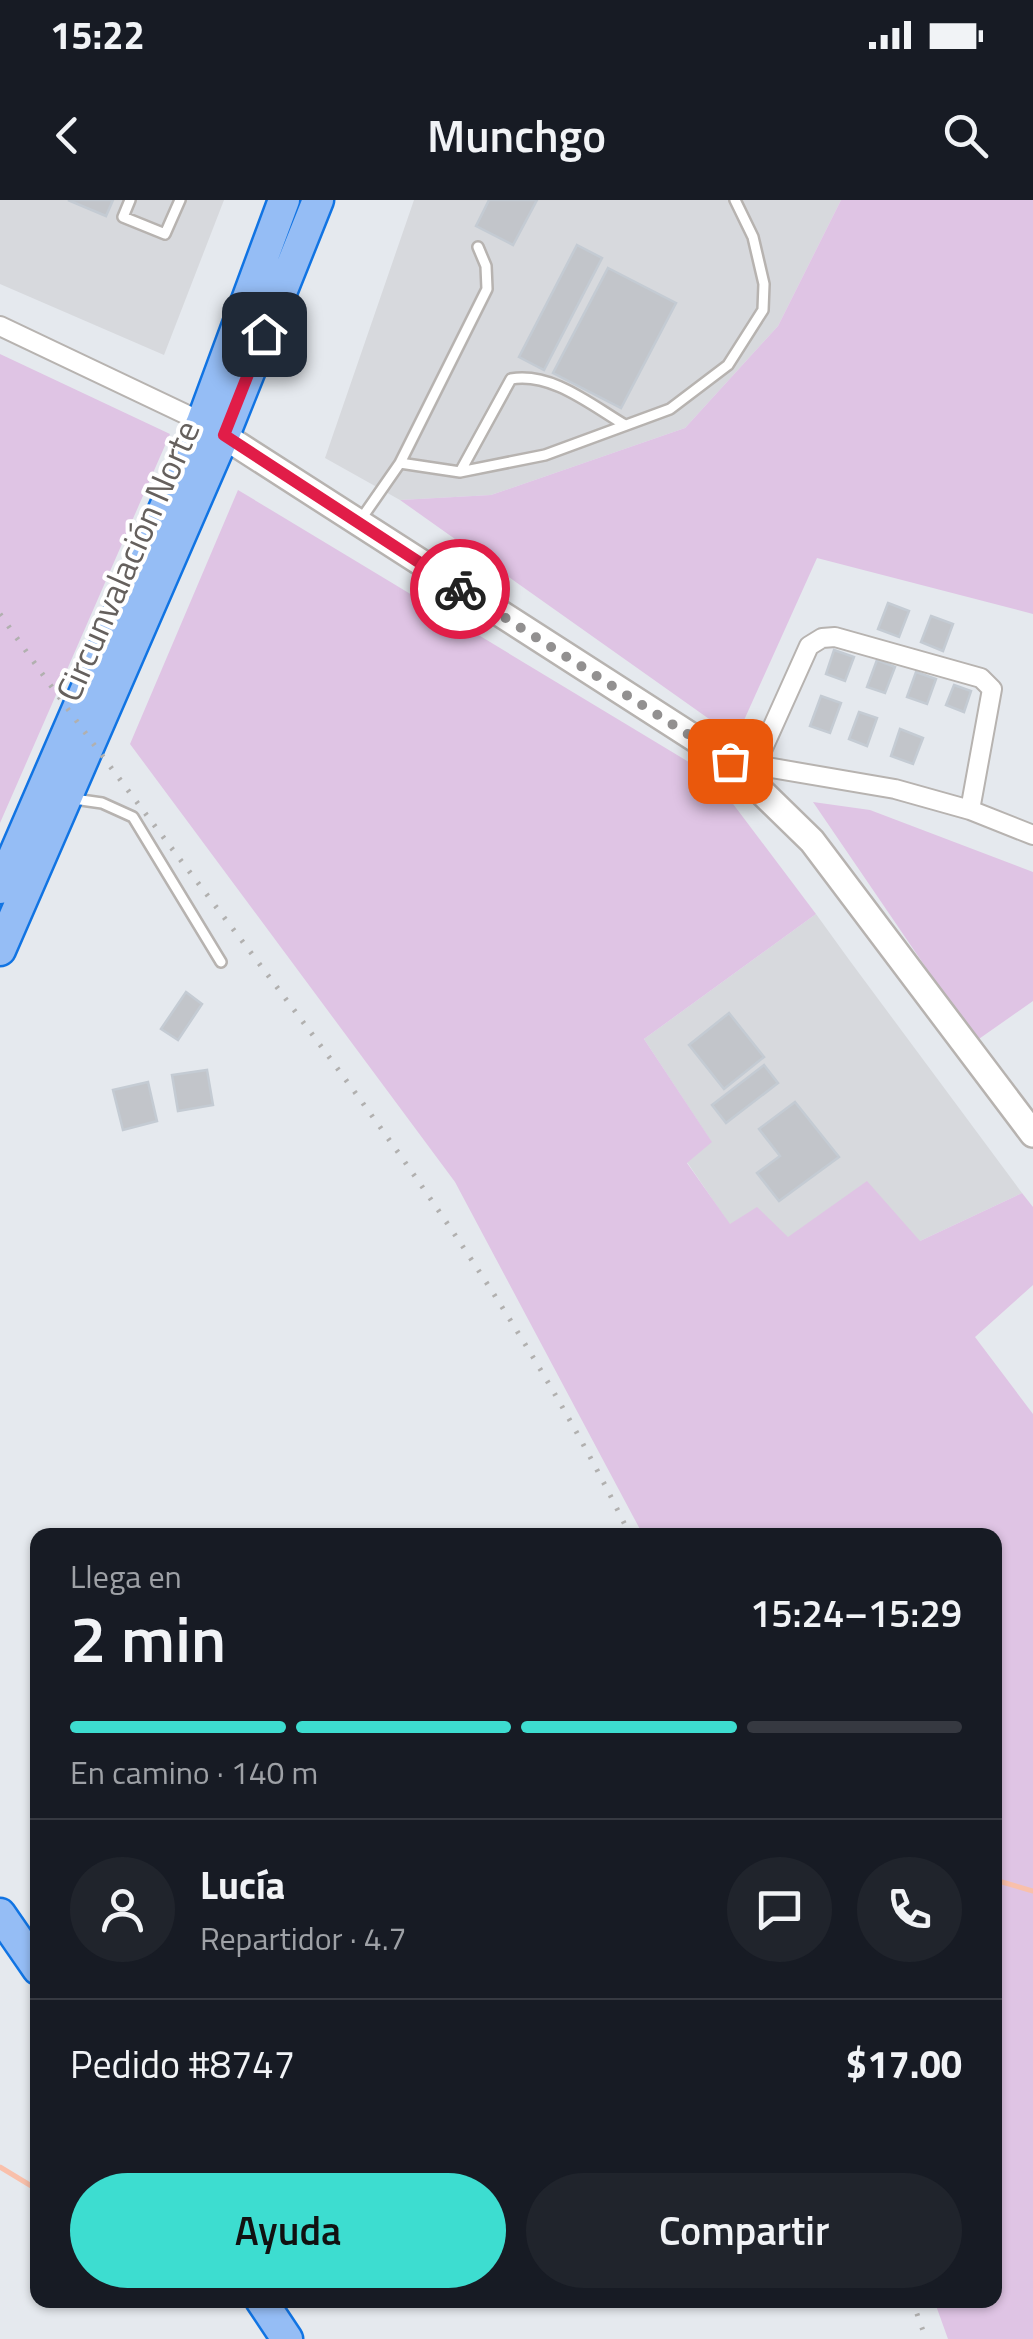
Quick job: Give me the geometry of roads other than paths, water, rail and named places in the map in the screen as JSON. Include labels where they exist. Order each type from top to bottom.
[{"type":"highway","name":"Circunvalación Norte","points":[[0,950],[66,797],[213,429],[284,200]]},
{"type":"highway","name":"Circunvalación Norte","points":[[0,888],[318,200]]},
{"type":"highway","points":[[0,1914],[30,1957]]},
{"type":"highway","points":[[265,2308],[286,2339]]},
{"type":"street","points":[[0,326],[213,429],[742,763],[812,841],[1033,1134]]},
{"type":"street","points":[[742,763],[810,646],[822,638],[834,637],[981,678],[992,689],[970,810]]},
{"type":"street","points":[[742,763],[895,789],[970,810],[1033,835]]},
{"type":"lane","points":[[130,200],[123,216],[165,234],[180,200]]},
{"type":"lane","points":[[400,462],[460,472],[545,455],[670,409],[728,364],[762,310],[764,284],[753,238],[736,200]]},
{"type":"lane","points":[[358,524],[400,462],[487,290],[486,266],[478,247]]},
{"type":"lane","points":[[460,472],[511,379],[529,376],[548,381],[626,425]]},
{"type":"lane","points":[[66,797],[102,803],[134,817],[221,962]]},
{"type":"waterway","points":[[1002,1882],[1033,1891]]},
{"type":"waterway","points":[[0,2167],[30,2185]]},
{"type":"railway","points":[[0,614],[415,1176],[493,1292],[565,1411],[626,1528]]},
{"type":"railway","points":[[915,2308],[926,2339]]}]
